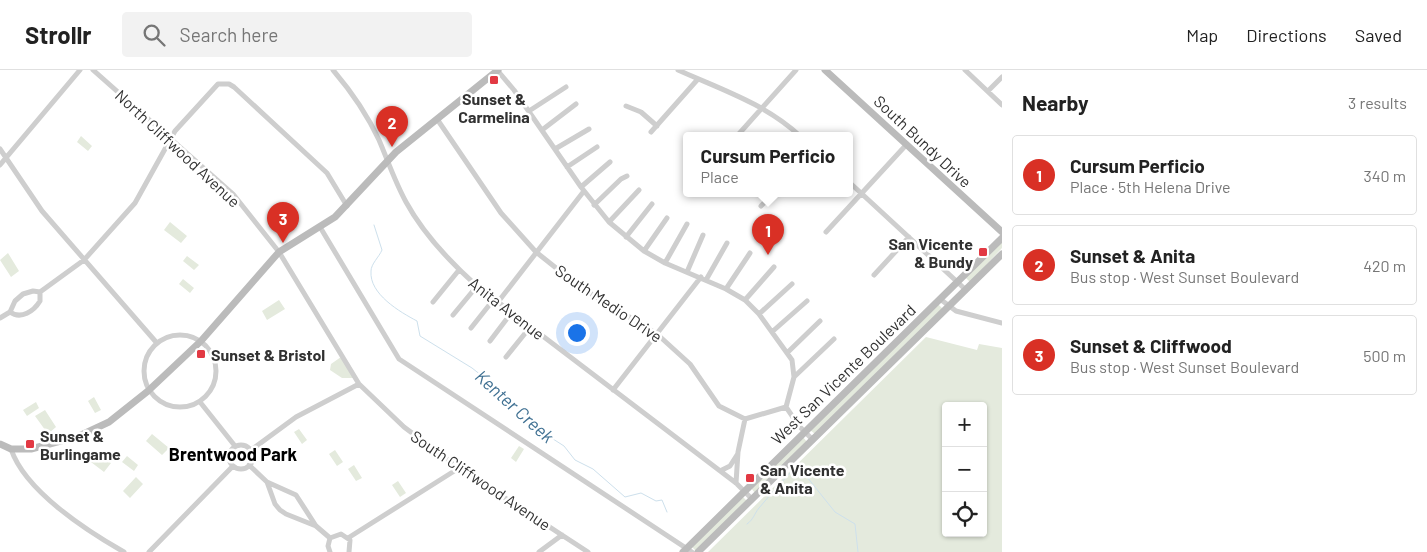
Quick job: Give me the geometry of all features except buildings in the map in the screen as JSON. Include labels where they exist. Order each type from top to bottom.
[{"type":"main road","points":[[0,444],[11,449],[31,449],[94,430],[109,422],[148,390],[201,341],[279,252],[320,227],[347,206],[388,162],[497,70]]},
{"type":"main road","name":"South Bundy Drive","points":[[825,70],[1002,232]]},
{"type":"main road","name":"West San Vicente Boulevard","points":[[687,551],[805,431],[1002,238]]},
{"type":"main road","name":"West San Vicente Boulevard","points":[[698,552],[1002,254]]},
{"type":"street","points":[[0,165],[80,70]]},
{"type":"street","name":"North Cliffwood Avenue","points":[[93,70],[233,194],[279,252]]},
{"type":"street","name":"Anita Avenue","points":[[333,70],[360,106],[388,162],[398,187],[413,213],[434,243],[459,270],[612,390],[736,483],[752,499]]},
{"type":"street","points":[[497,70],[529,111],[582,189],[609,222],[644,251],[664,263],[726,289],[745,300],[759,314],[792,360],[794,377],[786,406]]},
{"type":"street","points":[[678,70],[762,108],[795,132]]},
{"type":"street","points":[[740,132],[796,70]]},
{"type":"street","points":[[966,70],[1002,105]]},
{"type":"street","points":[[988,91],[1002,77]]},
{"type":"street","points":[[651,132],[698,79]]},
{"type":"street","points":[[0,318],[10,312],[14,301],[23,294],[33,291],[40,292],[84,260],[135,203],[175,131],[214,86],[218,84],[229,84],[327,173],[347,206]]},
{"type":"street","points":[[529,111],[566,87]]},
{"type":"street","points":[[542,130],[576,104]]},
{"type":"street","points":[[626,106],[641,112],[657,126]]},
{"type":"street","name":"South Medio Drive","points":[[438,119],[501,213],[536,252],[580,287],[657,334],[690,364],[719,406],[745,419]]},
{"type":"street","points":[[555,149],[589,129]]},
{"type":"street","points":[[826,232],[907,144]]},
{"type":"street","points":[[567,167],[596,147]]},
{"type":"street","points":[[0,149],[42,211],[156,342]]},
{"type":"street","points":[[471,328],[536,252],[582,189],[610,162]]},
{"type":"street","points":[[594,205],[621,179],[627,176]]},
{"type":"street","points":[[853,185],[966,290]]},
{"type":"street","points":[[609,222],[639,190]]},
{"type":"street","points":[[761,206],[770,197]]},
{"type":"street","points":[[626,236],[652,204]]},
{"type":"street","points":[[644,251],[667,218]]},
{"type":"street","points":[[664,263],[687,224]]},
{"type":"street","points":[[320,227],[399,359],[687,551]]},
{"type":"street","points":[[687,272],[703,234]]},
{"type":"street","points":[[874,275],[909,237]]},
{"type":"street","points":[[612,390],[703,279],[727,243]]},
{"type":"street","name":"South Cliffwood Avenue","points":[[279,252],[359,384],[404,428],[459,468],[588,552]]},
{"type":"street","points":[[726,289],[750,253]]},
{"type":"street","points":[[745,300],[774,267]]},
{"type":"street","points":[[433,302],[459,270]]},
{"type":"street","points":[[759,314],[792,284]]},
{"type":"street","points":[[453,315],[477,286]]},
{"type":"street","points":[[10,312],[20,315],[31,311],[40,301],[40,292]]},
{"type":"street","points":[[940,299],[956,311],[1002,323]]},
{"type":"street","points":[[773,331],[807,301]]},
{"type":"street","points":[[490,341],[512,312]]},
{"type":"street","points":[[788,352],[820,321]]},
{"type":"street","points":[[506,357],[531,326]]},
{"type":"street","points":[[177,334],[193,337],[201,341],[211,353],[217,370],[215,383],[200,402],[189,406],[170,405],[154,398],[143,378],[143,365],[156,342],[177,334]]},
{"type":"street","points":[[794,377],[834,339]]},
{"type":"street","points":[[251,450],[296,417],[359,384]]},
{"type":"street","points":[[200,402],[235,446]]},
{"type":"street","points":[[786,406],[813,440]]},
{"type":"street","points":[[736,483],[738,452],[745,419],[786,406]]},
{"type":"street","points":[[235,446],[245,446],[251,450],[253,456],[249,465],[240,469],[233,466],[229,454],[235,446]]},
{"type":"street","points":[[11,449],[16,463],[28,480],[93,534],[124,552]]},
{"type":"street","points":[[720,471],[730,466],[738,452]]},
{"type":"street","points":[[249,465],[267,482],[296,496],[316,526],[330,538]]},
{"type":"street","points":[[149,552],[233,466]]},
{"type":"street","points":[[348,538],[459,468]]},
{"type":"street","points":[[267,482],[275,504],[280,510],[293,518],[316,526]]},
{"type":"street","points":[[330,538],[341,534],[348,538],[351,546],[349,552]]},
{"type":"street","points":[[539,552],[562,535]]},
{"type":"street","points":[[330,538],[328,546],[330,552]]},
{"type":"shaded area","points":[[81,136],[92,146],[88,151],[77,142]]},
{"type":"shaded area","points":[[170,222],[187,236],[181,243],[164,230]]},
{"type":"shaded area","points":[[1002,241],[1002,248],[970,282],[965,277]]},
{"type":"shaded area","points":[[8,253],[19,271],[11,277],[0,260]]},
{"type":"shaded area","points":[[187,256],[199,265],[194,270],[183,261]]},
{"type":"shaded area","points":[[183,279],[194,288],[190,293],[179,284]]},
{"type":"shaded area","points":[[279,300],[285,309],[267,320],[262,311]]},
{"type":"shaded area","points":[[938,304],[943,309],[815,434],[810,430]]},
{"type":"shaded area","points":[[926,337],[977,350],[979,344],[1002,348],[1002,552],[708,552]]},
{"type":"shaded area","points":[[341,357],[354,378],[342,378],[330,370],[331,364]]},
{"type":"shaded area","points":[[94,397],[101,410],[95,413],[88,401]]},
{"type":"shaded area","points":[[36,402],[39,408],[27,416],[23,410]]},
{"type":"shaded area","points":[[45,410],[56,427],[48,434],[35,416]]},
{"type":"shaded area","points":[[299,429],[307,440],[302,444],[294,432]]},
{"type":"shaded area","points":[[152,434],[169,448],[162,455],[146,441]]},
{"type":"shaded area","points":[[803,437],[807,442],[755,493],[751,488]]},
{"type":"shaded area","points":[[519,446],[524,449],[516,462],[511,458]]},
{"type":"shaded area","points":[[335,450],[343,462],[337,466],[329,454]]},
{"type":"shaded area","points":[[94,451],[111,463],[104,472],[87,459]]},
{"type":"shaded area","points":[[127,456],[138,465],[134,471],[122,462]]},
{"type":"shaded area","points":[[354,465],[362,478],[356,481],[348,469]]},
{"type":"shaded area","points":[[136,477],[143,484],[130,498],[123,491]]},
{"type":"shaded area","points":[[398,481],[406,493],[400,497],[392,485]]},
{"type":"shaded area","points":[[742,496],[747,501],[696,551],[691,546]]},
{"type":"waterway","name":"Kenter Creek","points":[[374,225],[382,250],[371,268],[375,287],[380,295],[394,307],[417,321],[420,336],[472,368],[500,390],[539,430],[564,446],[575,460],[593,469],[625,497],[641,493],[656,501],[662,500],[667,512]]},
{"type":"waterway","name":"Kenter Creek","points":[[747,524],[791,472],[803,472],[835,512],[855,524],[858,552]]},
{"type":"place","name":"Sunset & Carmelina","points":[[494,80]]},
{"type":"place","name":"Sunset & Anita","points":[[392,147]]},
{"type":"place","name":"Sunset & Cliffwood","points":[[283,243]]},
{"type":"place","name":"San Vicente & Bundy","points":[[983,252]]},
{"type":"place","name":"Cursum Perficio","points":[[768,255]]},
{"type":"place","name":"Sunset & Bristol","points":[[201,354]]},
{"type":"place","name":"Sunset & Burlingame","points":[[30,444]]},
{"type":"place","name":"San Vicente & Anita","points":[[750,478]]},
{"type":"district","name":"Brentwood Park","points":[[233,454]]}]
